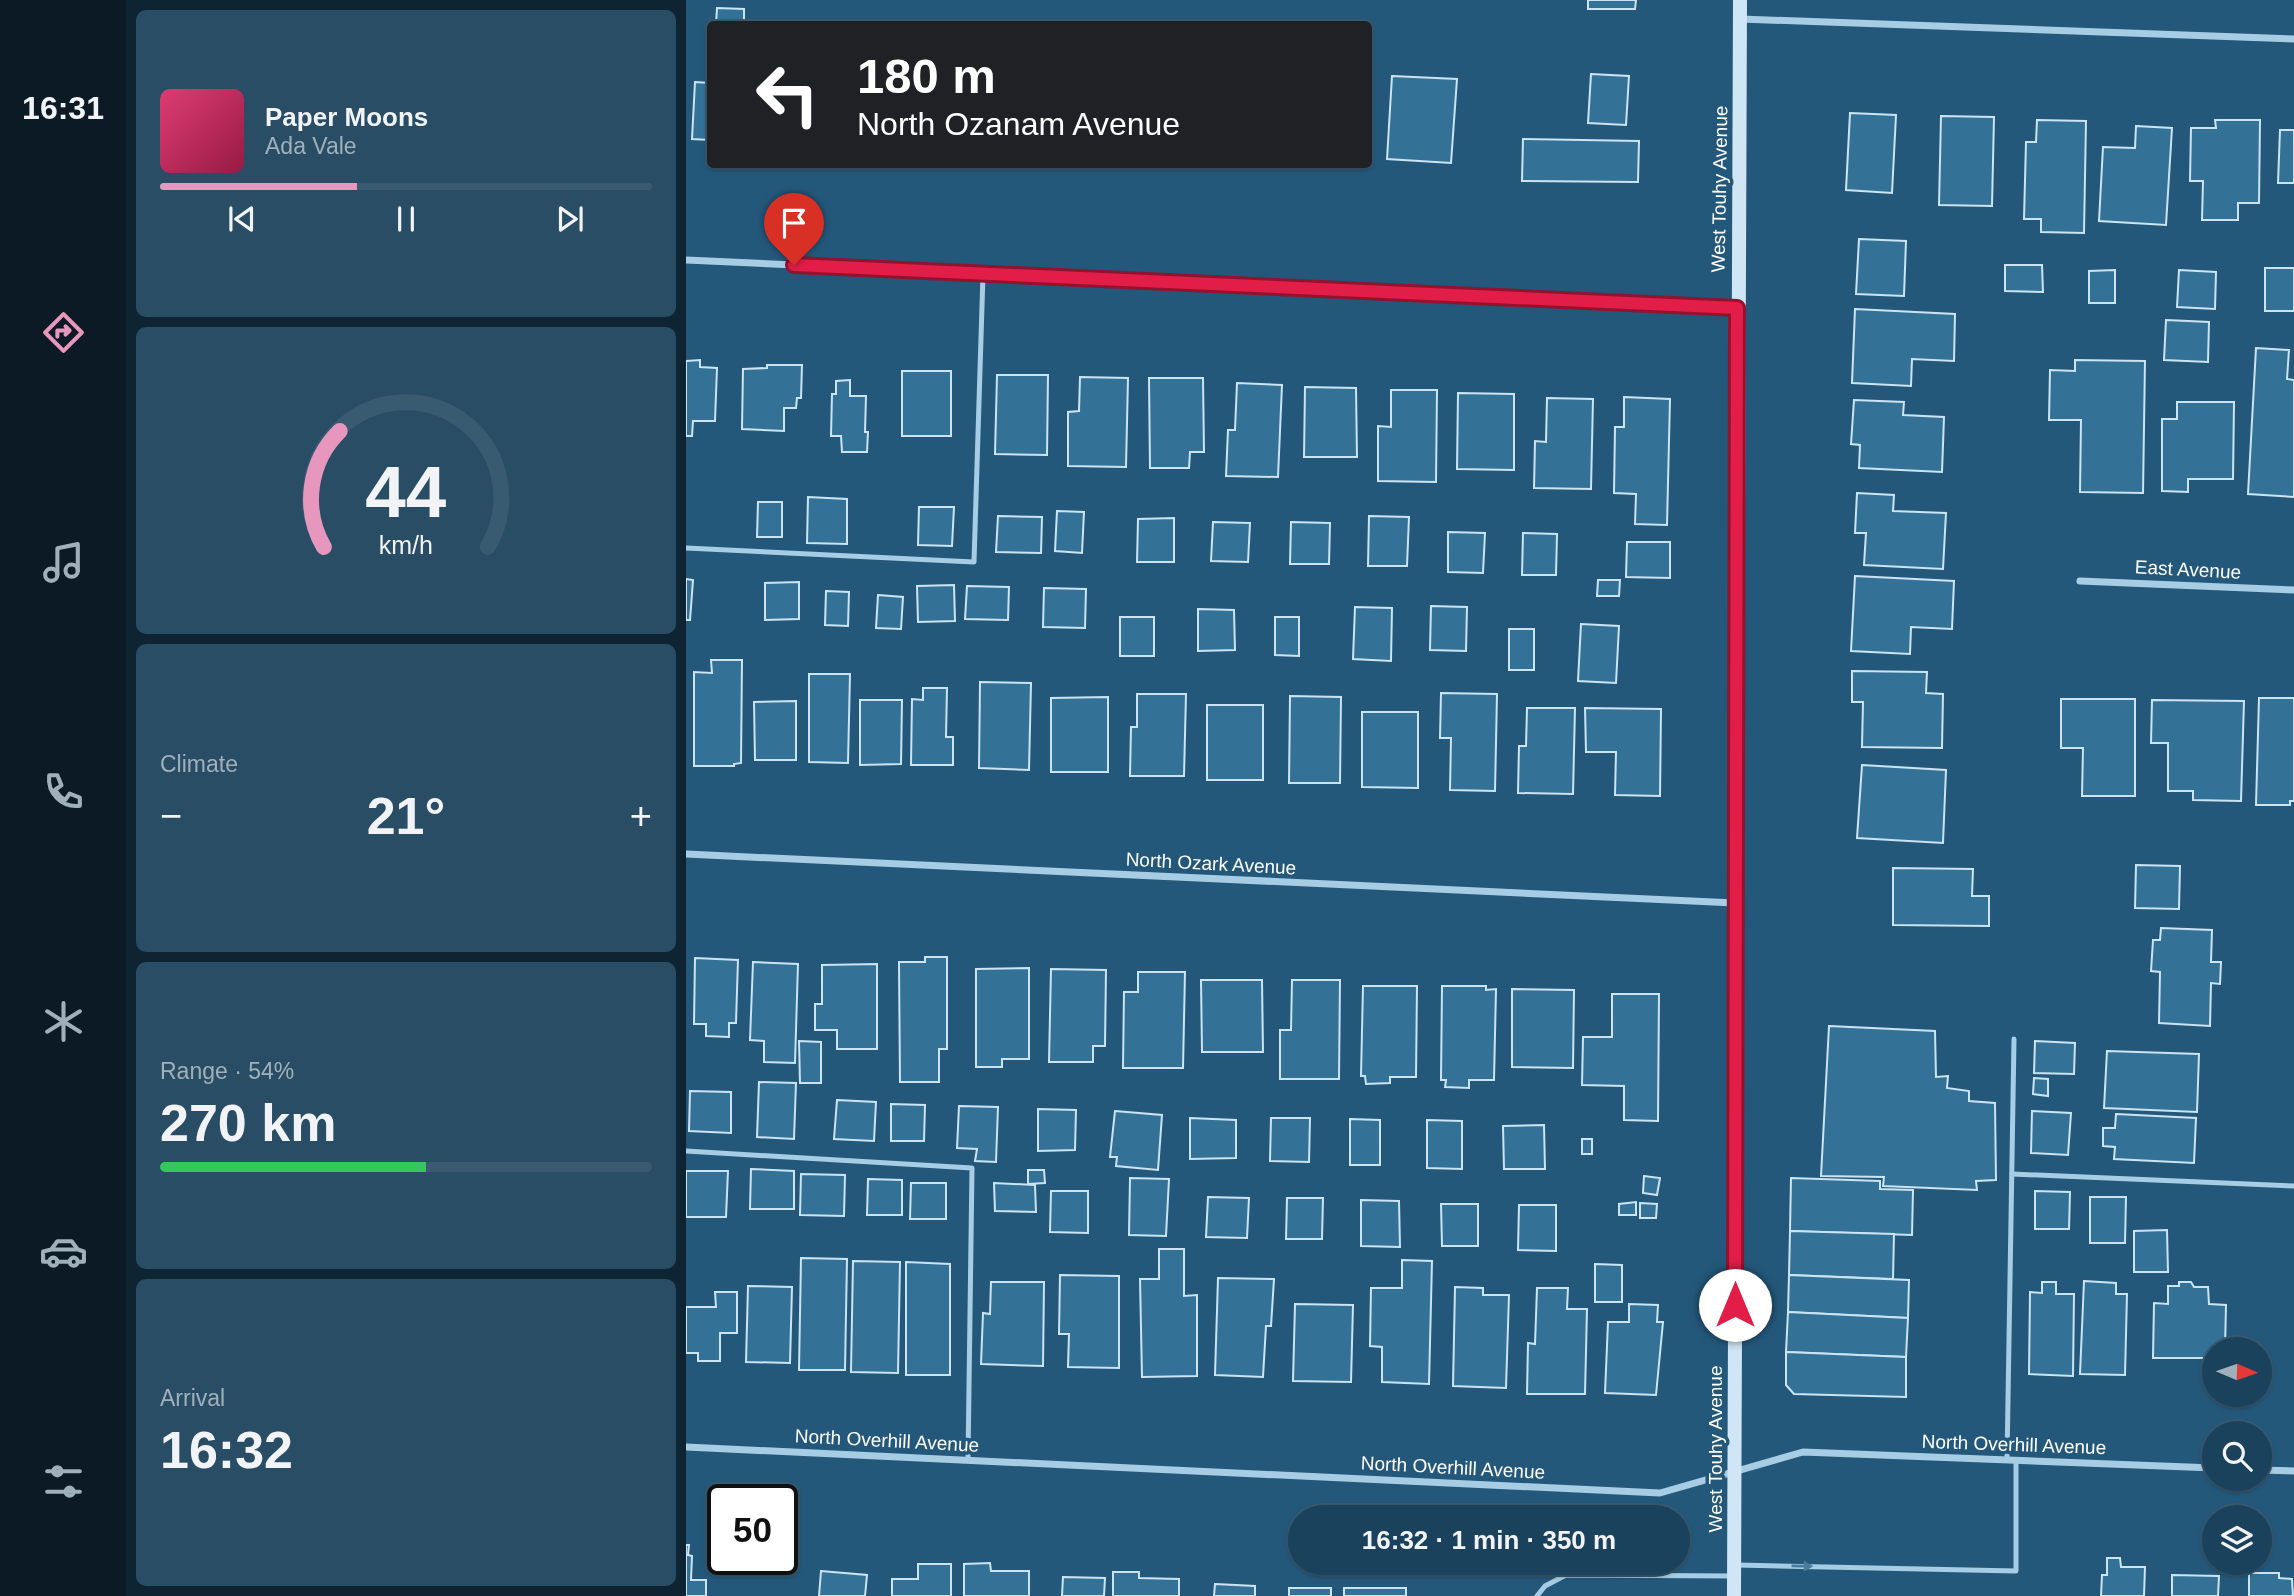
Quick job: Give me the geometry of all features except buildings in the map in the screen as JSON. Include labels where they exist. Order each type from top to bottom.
[{"type":"main road","name":"West Touhy Avenue","points":[[1734,1596],[1740,0]]},
{"type":"street","points":[[1740,19],[2294,39]]},
{"type":"street","points":[[686,260],[1737,308]]},
{"type":"street","name":"East Avenue","points":[[2080,580],[2294,590]]},
{"type":"street","name":"North Ozark Avenue","points":[[686,854],[1735,903]]},
{"type":"street","name":"North Overhill Avenue","points":[[686,1447],[1661,1493],[1803,1452],[2202,1468]]},
{"type":"street","points":[[2272,1470],[2294,1471]]},
{"type":"lane","points":[[686,548],[974,562],[983,274]]},
{"type":"lane","points":[[2007,1460],[2014,1040]]},
{"type":"lane","points":[[686,1151],[972,1168],[968,1460]]},
{"type":"lane","points":[[2012,1174],[2294,1186]]},
{"type":"lane","points":[[1537,1596],[1545,1586],[1566,1575],[1734,1570],[2015,1571],[2016,1460]]},
{"type":"route","points":[[794,265],[1737,308],[1735,1305]]}]
